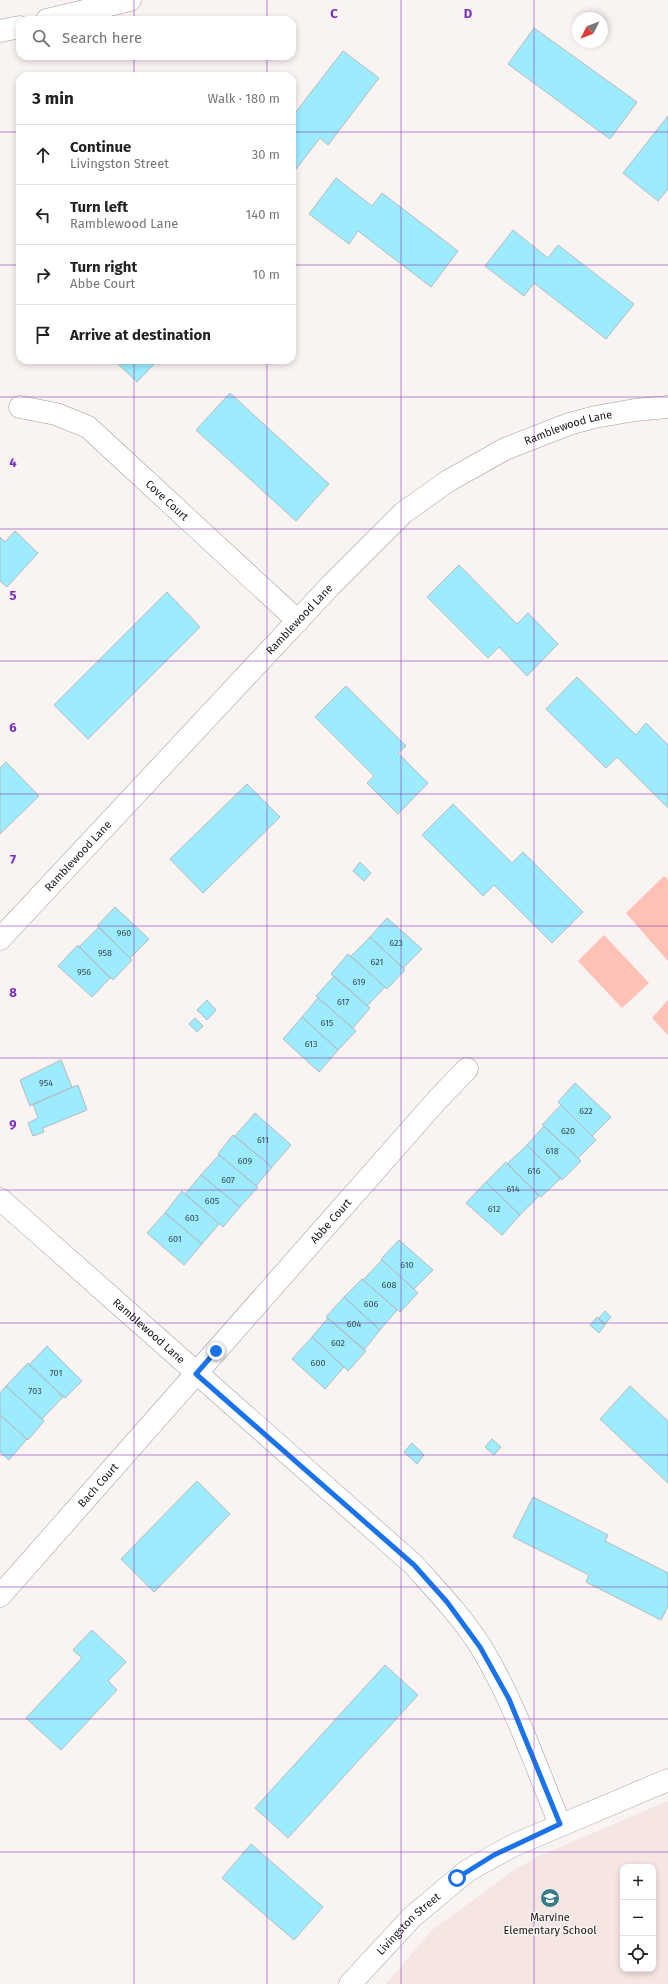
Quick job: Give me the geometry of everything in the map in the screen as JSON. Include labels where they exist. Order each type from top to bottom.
[{"type":"street","points":[[64,16],[130,0]]},
{"type":"street","points":[[0,31],[16,28]]},
{"type":"street","name":"Cove Court","points":[[20,407],[56,414],[88,427],[298,620]]},
{"type":"street","name":"Ramblewood Lane","points":[[0,939],[298,620],[403,513],[425,496],[474,465],[505,449],[569,424],[628,411],[668,407]]},
{"type":"street","name":"Abbe Court","points":[[196,1374],[432,1105],[467,1069]]},
{"type":"street","name":"Ramblewood Lane","points":[[0,1199],[196,1374],[414,1565],[447,1602],[480,1647],[509,1699],[560,1824]]},
{"type":"street","name":"Bach Court","points":[[0,1596],[196,1374]]},
{"type":"street","name":"Livingston Street","points":[[350,1984],[412,1916],[457,1878],[494,1855],[560,1824],[668,1780]]},
{"type":"shaded area","points":[[664,876],[668,880],[668,961],[626,913]]},
{"type":"shaded area","points":[[604,935],[649,983],[622,1008],[578,961]]},
{"type":"shaded area","points":[[668,1000],[668,1035],[652,1018]]},
{"type":"shaded area","name":"Marvine Elementary School","points":[[668,1801],[668,1984],[386,1984],[431,1931],[514,1870],[537,1857]]},
{"type":"building","points":[[534,28],[637,102],[610,139],[508,64]]},
{"type":"building","points":[[343,51],[379,78],[328,145],[320,138],[296,169],[296,112]]},
{"type":"building","points":[[668,116],[668,189],[658,201],[623,173]]},
{"type":"building","points":[[336,178],[372,206],[382,193],[458,251],[431,287],[358,231],[349,244],[309,214]]},
{"type":"building","points":[[513,230],[548,258],[558,245],[634,304],[606,339],[534,283],[524,296],[485,266]]},
{"type":"building","points":[[118,364],[154,364],[137,382]]},
{"type":"building","points":[[230,393],[329,484],[296,521],[196,430]]},
{"type":"building","points":[[15,531],[38,553],[7,587],[0,581],[0,537],[5,542]]},
{"type":"building","points":[[459,565],[517,624],[528,613],[558,644],[527,676],[499,647],[488,658],[427,597]]},
{"type":"building","points":[[167,592],[200,627],[88,739],[54,705]]},
{"type":"building","points":[[577,677],[636,735],[646,723],[668,745],[668,808],[617,757],[606,768],[546,709]]},
{"type":"building","points":[[346,686],[406,746],[398,753],[428,783],[398,814],[367,783],[374,776],[315,717]]},
{"type":"building","points":[[6,762],[39,796],[0,834],[0,768]]},
{"type":"building","points":[[247,784],[280,817],[203,893],[170,859]]},
{"type":"building","points":[[453,804],[512,863],[523,852],[583,912],[552,943],[494,885],[483,896],[422,835]]},
{"type":"building","points":[[360,862],[371,873],[364,881],[353,871]]},
{"type":"building","points":[[115,907],[149,939],[130,958],[97,926]]},
{"type":"building","points":[[387,918],[422,949],[403,968],[370,937]]},
{"type":"building","points":[[99,927],[132,960],[113,980],[79,947]]},
{"type":"building","points":[[370,937],[405,970],[387,989],[351,956]]},
{"type":"building","points":[[78,945],[110,978],[92,997],[58,966]]},
{"type":"building","points":[[348,954],[385,987],[367,1006],[331,974]]},
{"type":"building","points":[[334,976],[370,1008],[353,1028],[316,996]]},
{"type":"building","points":[[318,998],[356,1031],[338,1050],[302,1017]]},
{"type":"building","points":[[207,1000],[216,1010],[207,1020],[197,1010]]},
{"type":"building","points":[[302,1017],[338,1050],[319,1072],[283,1039]]},
{"type":"building","points":[[195,1018],[203,1026],[197,1032],[189,1024]]},
{"type":"building","points":[[61,1060],[72,1087],[30,1106],[20,1080]]},
{"type":"building","points":[[575,1083],[611,1117],[592,1136],[558,1102]]},
{"type":"building","points":[[78,1085],[87,1110],[43,1128],[44,1132],[33,1136],[28,1123],[38,1118],[33,1104]]},
{"type":"building","points":[[561,1105],[596,1140],[578,1158],[542,1125]]},
{"type":"building","points":[[255,1113],[291,1145],[272,1167],[235,1136]]},
{"type":"building","points":[[544,1126],[581,1161],[562,1180],[527,1145]]},
{"type":"building","points":[[233,1135],[272,1167],[256,1186],[218,1154]]},
{"type":"building","points":[[527,1145],[561,1178],[541,1197],[507,1164]]},
{"type":"building","points":[[219,1155],[258,1187],[240,1207],[201,1175]]},
{"type":"building","points":[[506,1162],[539,1196],[520,1215],[486,1182]]},
{"type":"building","points":[[201,1175],[240,1207],[223,1227],[185,1194]]},
{"type":"building","points":[[486,1182],[520,1215],[502,1235],[466,1203]]},
{"type":"building","points":[[182,1191],[219,1224],[202,1244],[165,1213]]},
{"type":"building","points":[[165,1213],[202,1244],[184,1265],[147,1233]]},
{"type":"building","points":[[399,1240],[433,1270],[414,1289],[381,1259]]},
{"type":"building","points":[[382,1260],[418,1293],[400,1312],[363,1280]]},
{"type":"building","points":[[362,1279],[397,1310],[380,1330],[344,1297]]},
{"type":"building","points":[[344,1297],[380,1330],[364,1350],[326,1317]]},
{"type":"building","points":[[605,1311],[611,1317],[605,1324],[599,1318]]},
{"type":"building","points":[[597,1317],[605,1325],[599,1333],[590,1325]]},
{"type":"building","points":[[328,1318],[366,1351],[348,1371],[312,1337]]},
{"type":"building","points":[[312,1337],[344,1367],[325,1389],[292,1359]]},
{"type":"building","points":[[47,1346],[82,1381],[65,1398],[29,1365]]},
{"type":"building","points":[[28,1363],[63,1397],[42,1419],[6,1386]]},
{"type":"building","points":[[6,1386],[44,1421],[28,1440],[0,1415],[0,1393]]},
{"type":"building","points":[[630,1386],[668,1421],[668,1483],[600,1419]]},
{"type":"building","points":[[0,1415],[27,1439],[9,1460],[0,1452]]},
{"type":"building","points":[[492,1439],[501,1447],[494,1455],[485,1447]]},
{"type":"building","points":[[412,1443],[424,1455],[417,1464],[404,1452]]},
{"type":"building","points":[[197,1481],[230,1514],[154,1592],[121,1559]]},
{"type":"building","points":[[533,1497],[608,1535],[605,1541],[668,1573],[668,1606],[661,1620],[586,1582],[589,1575],[513,1537]]},
{"type":"building","points":[[92,1630],[126,1662],[108,1681],[117,1690],[61,1750],[26,1718],[82,1658],[73,1650]]},
{"type":"building","points":[[385,1665],[418,1695],[288,1838],[255,1808]]},
{"type":"building","points":[[251,1844],[323,1907],[294,1940],[222,1878]]},
{"type":"place","name":"Marvine Elementary School","points":[[550,1898]]},
{"type":"route","points":[[216,1351],[196,1374],[414,1565],[447,1602],[468,1629],[496,1674],[509,1699],[560,1824],[494,1855],[457,1878]]}]
